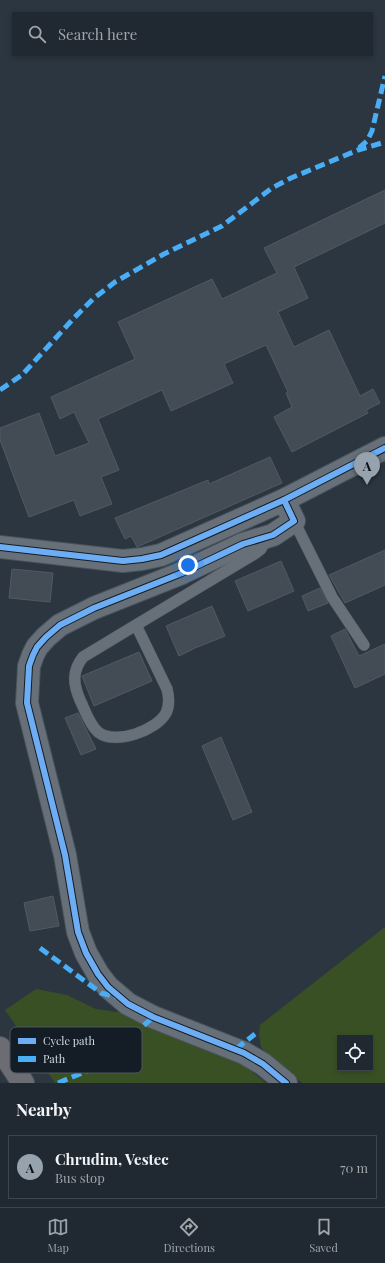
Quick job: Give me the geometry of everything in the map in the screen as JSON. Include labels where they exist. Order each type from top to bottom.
[{"type":"main road","points":[[0,1048],[10,1063]]},
{"type":"main road","points":[[16,1073],[23,1083]]},
{"type":"street","points":[[0,547],[123,561],[161,555],[284,500],[385,448]]},
{"type":"street","points":[[284,500],[294,521],[273,535],[243,544],[182,573],[94,608],[60,625],[46,637],[37,647],[33,655],[29,666],[27,703],[65,855],[78,932],[86,953],[98,974],[108,987],[128,1004],[153,1017],[244,1053],[263,1064],[286,1083]]},
{"type":"lane","points":[[294,521],[332,597],[364,645]]},
{"type":"lane","points":[[136,625],[167,689],[169,696],[168,708],[163,718],[158,722],[134,734],[123,737],[106,736],[98,732],[90,722],[77,694],[74,674],[83,657],[136,625],[256,553],[261,549],[267,538]]},
{"type":"green space","points":[[385,927],[385,1083],[302,1083],[268,1056],[261,1047],[259,1035],[260,1025]]},
{"type":"green space","points":[[36,989],[67,995],[96,1009],[131,1014],[239,1061],[266,1083],[55,1083],[48,1073],[142,1073],[142,1027],[17,1027],[5,1010]]},
{"type":"building","points":[[385,190],[385,223],[294,267],[308,298],[278,312],[294,347],[329,330],[360,396],[373,389],[380,403],[366,410],[368,413],[292,452],[274,417],[292,407],[286,393],[288,392],[266,345],[224,364],[233,383],[171,411],[162,390],[98,419],[119,470],[101,477],[112,504],[80,516],[74,500],[29,517],[0,440],[0,428],[39,413],[55,456],[89,443],[74,412],[60,419],[51,397],[135,359],[118,322],[212,279],[222,299],[277,273],[264,248]]},
{"type":"building","points":[[270,457],[282,483],[137,547],[131,536],[125,539],[115,518],[208,480],[209,484]]},
{"type":"building","points":[[385,550],[385,585],[345,603],[329,575]]},
{"type":"building","points":[[281,561],[294,591],[248,611],[235,581]]},
{"type":"building","points":[[12,569],[53,573],[50,602],[9,598]]},
{"type":"building","points":[[320,588],[328,603],[308,611],[302,596]]},
{"type":"building","points":[[212,606],[225,636],[179,656],[166,626]]},
{"type":"building","points":[[345,629],[359,656],[385,644],[385,674],[355,688],[331,636]]},
{"type":"building","points":[[139,652],[152,681],[94,706],[82,676]]},
{"type":"building","points":[[78,713],[96,749],[81,755],[65,718]]},
{"type":"building","points":[[221,737],[252,812],[233,820],[202,746]]},
{"type":"building","points":[[53,896],[59,926],[30,931],[24,903]]},
{"type":"marked path","points":[[359,148],[367,141],[372,131],[385,76]]},
{"type":"marked path","points":[[0,390],[22,375],[74,318],[93,299],[115,282],[164,254],[222,226],[272,188],[291,178],[358,150],[385,142]]},
{"type":"marked path","points":[[40,948],[101,993],[116,997]]},
{"type":"marked path","points":[[142,1027],[153,1017]]},
{"type":"marked path","points":[[236,1049],[255,1034]]},
{"type":"marked path","points":[[58,1083],[82,1073]]},
{"type":"cycle path","points":[[0,547],[123,561],[161,555],[284,500],[385,448]]},
{"type":"cycle path","points":[[284,500],[294,521],[273,535],[243,544],[182,573],[94,608],[60,625],[46,637],[37,647],[33,655],[29,666],[27,703],[65,855],[78,932],[86,953],[98,974],[108,987],[128,1004],[153,1017],[244,1053],[263,1064],[286,1083]]},
{"type":"place","name":"Chrudim, Vestec","points":[[367,485]]}]
